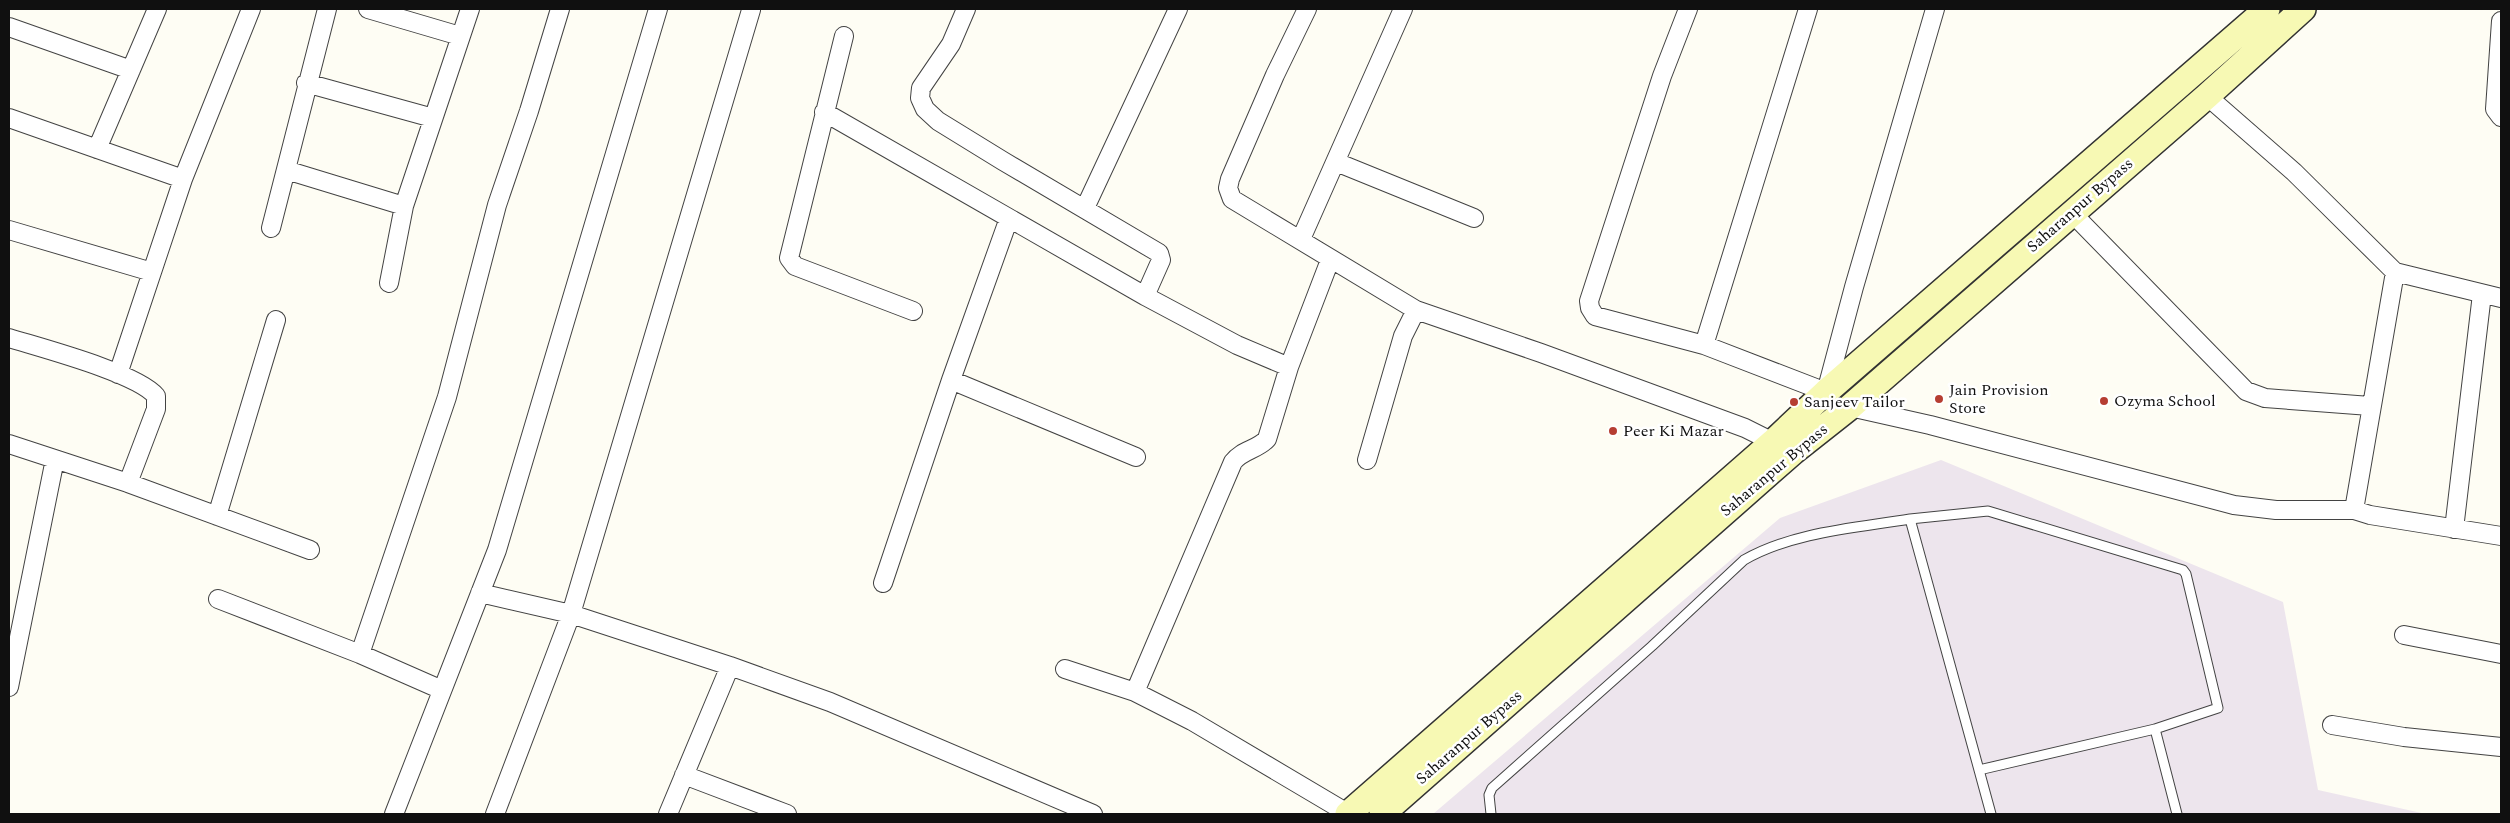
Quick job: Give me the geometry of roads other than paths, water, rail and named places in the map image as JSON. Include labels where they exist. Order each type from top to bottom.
[{"type":"main road","points":[[1348,814],[1773,442],[1826,392],[2267,9]]},
{"type":"main road","name":"Saharanpur Bypass","points":[[1382,814],[1793,452],[1850,407],[2071,212],[2207,96],[2303,9]]},
{"type":"street","points":[[96,148],[157,9]]},
{"type":"street","points":[[118,374],[183,179],[251,9]]},
{"type":"street","points":[[271,228],[306,83],[327,9]]},
{"type":"street","points":[[368,9],[460,36]]},
{"type":"street","points":[[389,283],[404,206],[470,9]]},
{"type":"street","points":[[360,654],[447,397],[497,205],[529,111],[560,9]]},
{"type":"street","points":[[394,814],[496,550],[658,9]]},
{"type":"street","points":[[966,9],[951,44],[921,88],[920,98],[925,109],[938,121],[1161,255],[1161,260],[1145,296]]},
{"type":"street","points":[[1085,208],[1178,9]]},
{"type":"street","points":[[1307,9],[1275,74],[1228,188],[1232,199],[1301,239],[1330,260],[1416,310],[1541,353],[1745,428],[1773,442]]},
{"type":"street","points":[[1301,239],[1403,9]]},
{"type":"street","points":[[1688,9],[1637,151],[1590,301],[1590,308],[1595,316],[1704,345],[1826,392],[1854,287],[1935,9]]},
{"type":"street","points":[[1704,345],[1808,9]]},
{"type":"street","points":[[495,814],[571,614],[750,10]]},
{"type":"street","points":[[2501,22],[2495,109],[2501,117]]},
{"type":"street","points":[[9,27],[130,70]]},
{"type":"street","points":[[844,36],[791,247],[790,262],[800,268],[914,311]]},
{"type":"street","points":[[306,83],[433,118]]},
{"type":"street","points":[[2207,96],[2294,172],[2395,272],[2501,298]]},
{"type":"street","points":[[824,112],[1145,296],[1237,345],[1289,367]]},
{"type":"street","points":[[9,118],[183,179]]},
{"type":"street","points":[[1336,162],[1474,218]]},
{"type":"street","points":[[286,170],[404,206]]},
{"type":"street","points":[[2071,212],[2246,391],[2265,398],[2370,406]]},
{"type":"street","points":[[883,583],[951,380],[1009,218]]},
{"type":"street","points":[[9,230],[152,272]]},
{"type":"street","points":[[1135,692],[1233,462],[1243,452],[1258,446],[1267,438],[1289,367],[1330,260]]},
{"type":"street","points":[[2354,510],[2370,406],[2395,272]]},
{"type":"street","points":[[2454,529],[2482,294]]},
{"type":"street","points":[[1367,460],[1403,336],[1416,310]]},
{"type":"street","points":[[217,516],[276,320]]},
{"type":"street","points":[[9,338],[118,374],[151,390],[157,402],[128,483]]},
{"type":"street","points":[[951,380],[1136,457]]},
{"type":"street","points":[[1850,407],[1930,425],[2234,505],[2276,510],[2354,510],[2370,515],[2501,536]]},
{"type":"street","points":[[9,444],[128,483],[310,550]]},
{"type":"street","points":[[9,687],[55,459]]},
{"type":"street","points":[[480,593],[571,614],[730,666],[830,702],[1093,814]]},
{"type":"street","points":[[218,599],[360,654],[442,690]]},
{"type":"street","points":[[2404,635],[2501,654]]},
{"type":"street","points":[[668,814],[730,666]]},
{"type":"street","points":[[1065,669],[1135,692],[1192,721],[1348,814]]},
{"type":"street","points":[[2332,725],[2404,737],[2501,747]]},
{"type":"street","points":[[684,775],[787,814]]},
{"type":"lane","points":[[1491,814],[1489,795],[1492,788],[1652,646],[1744,560],[1758,552],[1803,537],[1910,519],[1988,511],[2183,570],[2186,574],[2218,708],[2155,729],[1979,770]]},
{"type":"lane","points":[[1910,519],[1990,814]]},
{"type":"lane","points":[[2155,729],[2177,814]]},
{"type":"place","name":"Jain Provision Store","points":[[1939,399]]},
{"type":"place","name":"Ozyma School","points":[[2104,401]]},
{"type":"place","name":"Sanjeev Tailor","points":[[1794,402]]},
{"type":"place","name":"Peer Ki Mazar","points":[[1613,431]]}]
